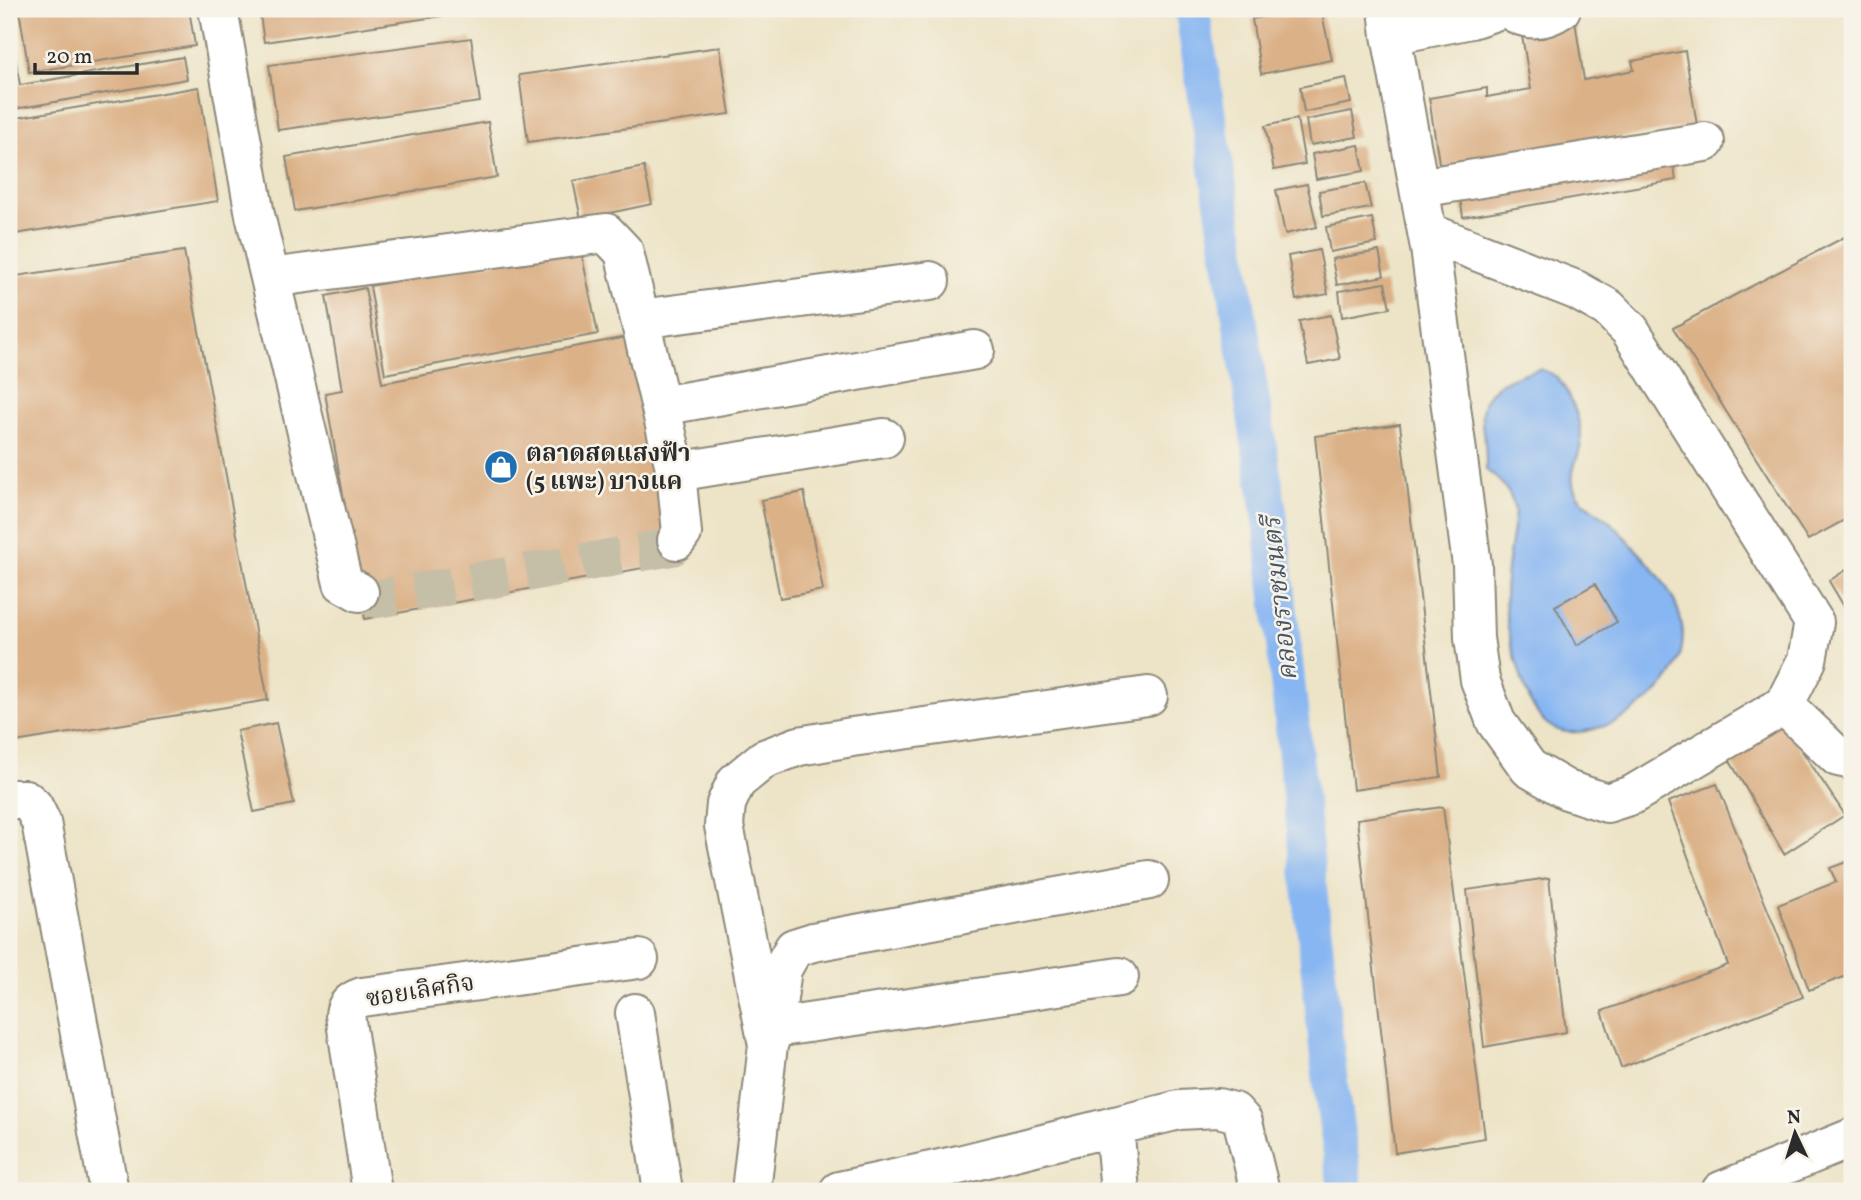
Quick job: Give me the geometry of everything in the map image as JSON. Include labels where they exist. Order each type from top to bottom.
[{"type":"street","points":[[218,9],[255,215],[343,583],[359,592]]},
{"type":"street","points":[[1427,232],[1576,290],[1608,308],[1630,330],[1814,622],[1807,660],[1784,705],[1632,795],[1607,803],[1567,790],[1529,768],[1496,723],[1480,680],[1474,638],[1472,565],[1427,232],[1390,22],[1471,19],[1501,9]]},
{"type":"street","points":[[1509,9],[1531,19],[1549,17],[1561,9]]},
{"type":"street","points":[[1419,188],[1705,142]]},
{"type":"street","points":[[270,278],[606,233],[624,252],[661,406],[676,472],[682,533],[677,540]]},
{"type":"street","points":[[640,318],[930,281]]},
{"type":"street","points":[[661,406],[975,349]]},
{"type":"street","points":[[676,472],[884,438]]},
{"type":"street","points":[[771,1036],[724,826],[726,804],[736,782],[764,759],[799,746],[1147,696]]},
{"type":"street","points":[[1784,705],[1838,757],[1852,760]]},
{"type":"street","points":[[9,799],[25,799],[33,806],[41,822],[109,1191]]},
{"type":"street","points":[[751,1191],[782,969],[794,948],[813,942],[1149,880]]},
{"type":"street","name":"ซอยเลิศกิจ","points":[[372,1191],[345,1015],[352,1002],[362,997],[639,959]]},
{"type":"street","points":[[771,1036],[1119,976]]},
{"type":"street","points":[[635,1013],[663,1191]]},
{"type":"street","points":[[839,1191],[986,1175],[1114,1126],[1179,1110],[1219,1108],[1234,1112],[1243,1122],[1260,1191]]},
{"type":"street","points":[[1114,1126],[1120,1191]]},
{"type":"street","points":[[1721,1191],[1852,1138]]},
{"type":"water","points":[[1540,369],[1561,382],[1578,420],[1581,440],[1573,477],[1577,494],[1615,526],[1655,571],[1674,600],[1683,633],[1675,669],[1658,692],[1615,722],[1579,732],[1551,727],[1533,707],[1527,694],[1510,639],[1505,605],[1515,509],[1504,486],[1486,470],[1483,405],[1494,389],[1502,383]]},
{"type":"building","points":[[19,9],[189,9],[195,46],[29,72]]},
{"type":"building","points":[[259,9],[469,9],[470,12],[264,42]]},
{"type":"building","points":[[1321,9],[1332,60],[1261,74],[1252,19]]},
{"type":"building","points":[[1574,14],[1584,80],[1634,70],[1632,61],[1685,51],[1697,125],[1440,169],[1429,98],[1487,88],[1487,97],[1531,89],[1520,24]]},
{"type":"building","points":[[9,27],[20,85],[183,57],[187,79],[9,110]]},
{"type":"building","points":[[471,38],[480,102],[278,130],[269,65]]},
{"type":"building","points":[[720,47],[730,114],[528,142],[519,75]]},
{"type":"building","points":[[1346,78],[1351,103],[1304,112],[1300,87]]},
{"type":"building","points":[[199,87],[218,201],[9,235],[9,119]]},
{"type":"building","points":[[1352,111],[1357,137],[1310,145],[1306,120]]},
{"type":"building","points":[[1297,119],[1305,164],[1274,170],[1265,126]]},
{"type":"building","points":[[488,122],[497,177],[295,211],[286,157]]},
{"type":"building","points":[[1359,145],[1364,171],[1316,179],[1312,154]]},
{"type":"building","points":[[1671,149],[1676,180],[1463,217],[1458,184]]},
{"type":"building","points":[[644,167],[652,204],[581,219],[573,181]]},
{"type":"building","points":[[1365,183],[1371,208],[1323,216],[1319,191]]},
{"type":"building","points":[[1307,184],[1317,227],[1285,234],[1276,190]]},
{"type":"building","points":[[1372,218],[1377,243],[1330,252],[1326,227]]},
{"type":"building","points":[[1852,233],[1852,516],[1808,540],[1673,328]]},
{"type":"building","points":[[580,246],[598,334],[385,374],[370,286]]},
{"type":"building","points":[[1319,250],[1328,294],[1296,300],[1288,256]]},
{"type":"building","points":[[184,251],[268,700],[9,743],[9,277]]},
{"type":"building","points":[[1379,251],[1384,276],[1337,285],[1332,259]]},
{"type":"building","points":[[1385,283],[1390,308],[1342,317],[1339,291]]},
{"type":"building","name":"ตลาดสดแสงฟ้า (5 แพะ) บางแค","points":[[365,288],[382,383],[627,337],[681,561],[365,619],[325,393],[342,390],[326,296]]},
{"type":"building","points":[[1331,315],[1340,359],[1308,365],[1299,321]]},
{"type":"building","points":[[1400,424],[1441,777],[1353,790],[1315,436]]},
{"type":"building","points":[[804,492],[823,590],[780,598],[761,500]]},
{"type":"building","points":[[1852,566],[1852,620],[1829,581]]},
{"type":"building","points":[[1595,584],[1617,622],[1577,645],[1555,606]]},
{"type":"building","points":[[1780,718],[1845,815],[1784,854],[1727,756]]},
{"type":"building","points":[[276,723],[294,804],[254,812],[237,731]]},
{"type":"building","points":[[1717,784],[1803,997],[1621,1068],[1602,1011],[1728,965],[1668,802]]},
{"type":"building","points":[[1443,807],[1485,1138],[1395,1153],[1357,819]]},
{"type":"building","points":[[1852,860],[1852,974],[1809,990],[1778,905],[1836,882],[1830,868]]},
{"type":"building","points":[[1549,878],[1566,1032],[1484,1047],[1467,890]]},
{"type":"waterway","name":"คลองราชมนตรี","points":[[1192,9],[1270,516],[1331,1089],[1346,1191]]},
{"type":"tunnel","points":[[359,592],[377,599],[672,547],[677,540]]},
{"type":"place","name":"ตลาดสดแสงฟ้า (5 แพะ) บางแค","points":[[501,467]]}]
